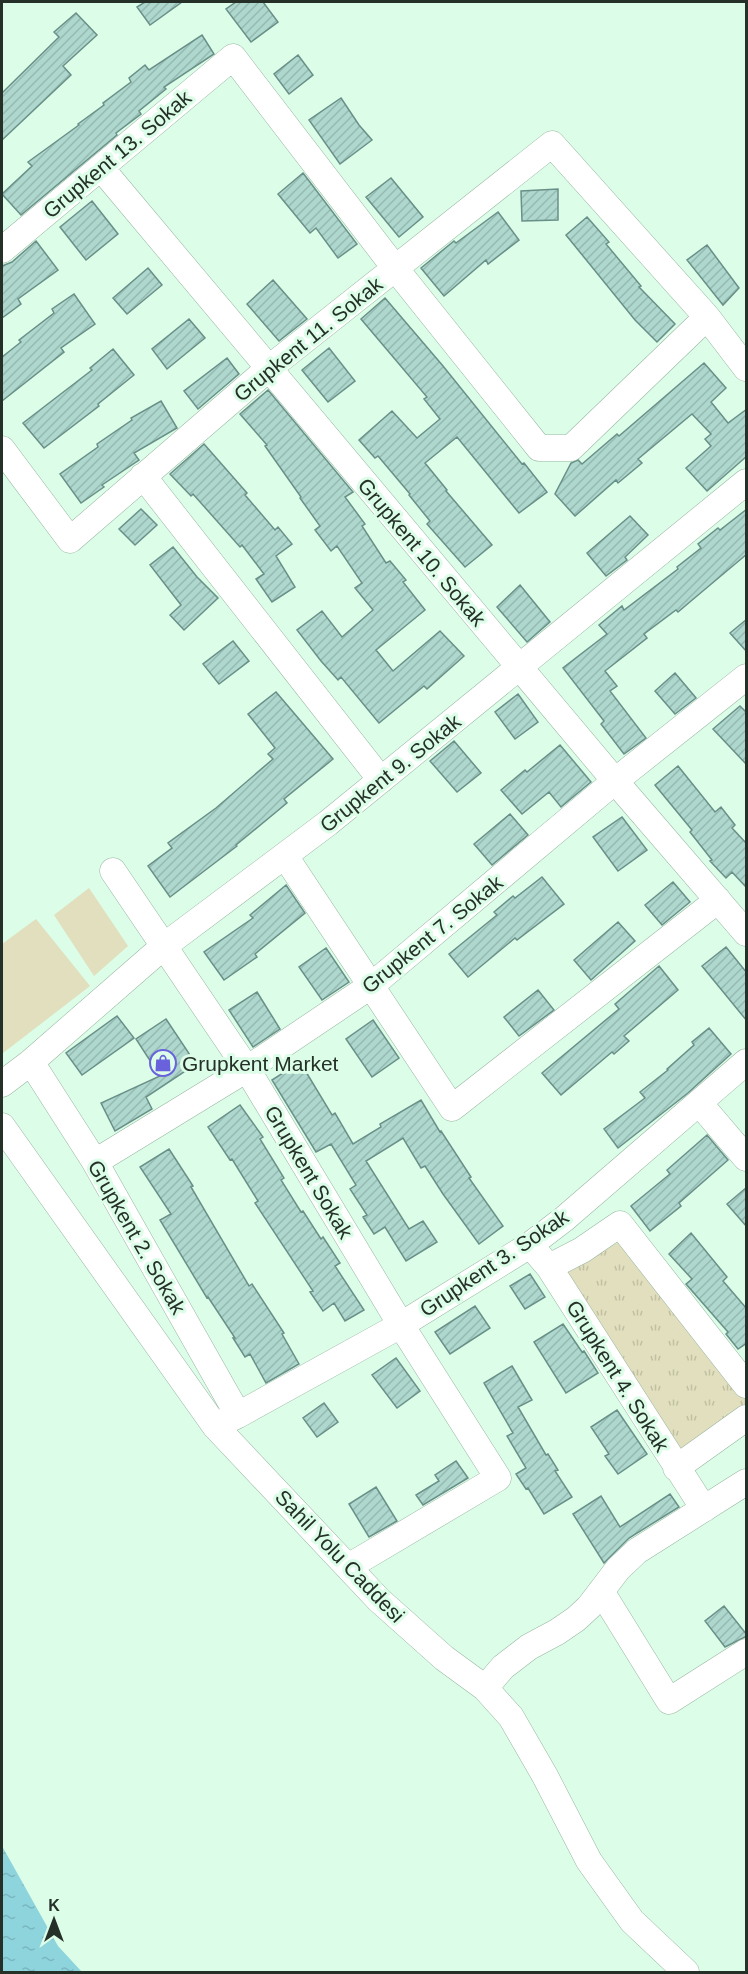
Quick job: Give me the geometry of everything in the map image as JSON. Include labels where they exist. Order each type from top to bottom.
[{"type":"street","name":"Grupkent 13. Sokak","points":[[2,250],[233,57],[396,268]]},
{"type":"street","name":"Grupkent 11. Sokak","points":[[2,450],[70,540],[268,369],[552,144],[707,317]]},
{"type":"street","name":"Grupkent 10. Sokak","points":[[101,168],[615,781],[747,933]]},
{"type":"street","points":[[396,268],[539,448],[571,448],[707,317],[747,368]]},
{"type":"street","points":[[143,476],[381,780]]},
{"type":"street","name":"Grupkent 9. Sokak","points":[[2,1084],[31,1062],[164,946],[285,856],[381,780],[747,482]]},
{"type":"street","name":"Grupkent 7. Sokak","points":[[96,1162],[247,1069],[372,985],[615,781],[747,676]]},
{"type":"street","points":[[285,856],[452,1108],[718,900]]},
{"type":"street","name":"Grupkent Sokak","points":[[112,871],[247,1069],[401,1325],[498,1478],[348,1567]]},
{"type":"street","name":"Grupkent 2. Sokak","points":[[31,1062],[96,1162],[238,1415]]},
{"type":"street","name":"Grupkent 3. Sokak","points":[[216,1426],[401,1325],[530,1245],[700,1104],[747,1062]]},
{"type":"street","points":[[700,1104],[747,1158]]},
{"type":"street","name":"Sahil Yolu Caddesi","points":[[2,1126],[216,1426],[379,1600],[444,1658],[485,1688],[511,1717],[589,1861],[633,1921],[686,1972]]},
{"type":"street","points":[[549,1267],[582,1250],[620,1224],[747,1385]]},
{"type":"street","name":"Grupkent 4. Sokak","points":[[530,1245],[549,1267],[704,1509]]},
{"type":"street","points":[[676,1468],[747,1418]]},
{"type":"street","points":[[485,1688],[503,1667],[529,1647],[576,1620],[618,1569],[637,1551],[747,1482]]},
{"type":"street","points":[[601,1592],[669,1701],[747,1652]]},
{"type":"green space","points":[[89,888],[128,946],[94,976],[54,915]]},
{"type":"green space","points":[[36,919],[90,986],[3,1053],[2,944]]},
{"type":"green space","points":[[624,1239],[746,1397],[746,1406],[681,1452],[563,1273]]},
{"type":"water","points":[[2,1846],[58,1946],[82,1972],[2,1972]]},
{"type":"building","points":[[145,2],[182,2],[150,25],[137,7]]},
{"type":"building","points":[[236,2],[263,2],[278,22],[251,42],[226,9]]},
{"type":"building","points":[[76,13],[97,35],[63,66],[71,75],[2,140],[2,93],[59,37],[54,32]]},
{"type":"building","points":[[202,35],[214,54],[164,87],[166,89],[139,111],[141,114],[21,215],[2,194],[32,166],[28,162],[104,105],[103,103],[131,82],[129,78],[145,65],[149,70]]},
{"type":"building","points":[[298,55],[313,75],[289,94],[274,74]]},
{"type":"building","points":[[341,98],[372,140],[340,164],[309,120]]},
{"type":"building","points":[[303,173],[357,244],[338,258],[316,228],[310,233],[278,194]]},
{"type":"building","points":[[391,178],[423,217],[399,237],[366,197]]},
{"type":"building","points":[[558,189],[558,220],[522,221],[521,191]]},
{"type":"building","points":[[92,201],[118,234],[86,260],[60,227]]},
{"type":"building","points":[[498,212],[519,240],[488,264],[486,260],[444,296],[421,268],[454,241],[456,243]]},
{"type":"building","points":[[587,217],[609,242],[606,244],[641,286],[639,287],[675,324],[657,342],[635,320],[566,235]]},
{"type":"building","points":[[36,241],[58,270],[18,299],[21,304],[2,318],[2,266],[12,262]]},
{"type":"building","points":[[707,245],[739,288],[723,305],[687,260]]},
{"type":"building","points":[[148,268],[162,285],[127,314],[113,298]]},
{"type":"building","points":[[273,280],[307,319],[279,341],[247,304]]},
{"type":"building","points":[[74,294],[95,324],[61,348],[64,352],[2,401],[2,357],[21,342],[19,340],[54,313],[52,309]]},
{"type":"building","points":[[385,298],[547,492],[519,513],[457,437],[425,463],[492,545],[465,567],[427,524],[430,521],[410,494],[378,456],[375,458],[359,440],[392,411],[417,438],[440,419],[424,399],[427,397],[361,319]]},
{"type":"building","points":[[189,319],[205,338],[167,369],[152,349]]},
{"type":"building","points":[[329,348],[355,381],[328,402],[302,370]]},
{"type":"building","points":[[113,349],[134,375],[98,404],[99,406],[44,448],[23,423],[92,370],[90,368]]},
{"type":"building","points":[[227,358],[239,374],[198,409],[184,391]]},
{"type":"building","points":[[704,363],[726,388],[711,402],[728,423],[747,409],[747,456],[707,491],[686,468],[711,446],[705,439],[711,434],[692,414],[638,459],[642,463],[618,483],[616,480],[575,516],[555,494],[571,463],[578,460],[582,464],[617,434],[619,436]]},
{"type":"building","points":[[268,390],[353,492],[345,497],[365,524],[362,526],[386,563],[390,561],[406,580],[403,582],[425,610],[376,650],[393,671],[440,631],[464,656],[427,689],[424,686],[379,723],[341,677],[338,680],[321,661],[297,630],[322,611],[342,637],[373,610],[355,588],[362,583],[337,546],[331,551],[315,530],[320,526],[265,446],[267,445],[240,414]]},
{"type":"building","points":[[161,401],[177,428],[134,453],[139,460],[102,485],[104,487],[81,503],[60,474],[98,447],[97,444],[132,420],[131,418]]},
{"type":"building","points":[[204,444],[247,493],[245,495],[275,530],[278,527],[292,544],[276,556],[295,587],[272,602],[256,579],[264,574],[242,545],[240,547],[193,494],[191,496],[170,474]]},
{"type":"building","points":[[141,509],[157,525],[135,545],[119,529]]},
{"type":"building","points":[[747,509],[747,554],[678,612],[676,610],[644,634],[647,638],[605,671],[617,686],[610,691],[646,738],[624,754],[601,724],[604,721],[563,668],[607,634],[599,625],[622,606],[624,610],[678,569],[677,567],[701,548],[698,544]]},
{"type":"building","points":[[630,516],[648,535],[625,557],[627,560],[606,576],[587,553]]},
{"type":"building","points":[[173,547],[197,577],[218,598],[184,630],[170,615],[181,605],[150,565]]},
{"type":"building","points":[[520,585],[550,622],[527,642],[497,607]]},
{"type":"building","points":[[747,619],[747,652],[730,633]]},
{"type":"building","points":[[233,641],[249,661],[219,684],[203,664]]},
{"type":"building","points":[[675,673],[696,698],[675,714],[655,691]]},
{"type":"building","points":[[276,692],[333,759],[284,799],[287,803],[237,846],[170,897],[148,866],[172,848],[168,843],[216,808],[273,759],[268,754],[275,748],[248,714]]},
{"type":"building","points":[[518,694],[538,722],[515,739],[495,712]]},
{"type":"building","points":[[740,706],[747,713],[747,765],[713,729]]},
{"type":"building","points":[[454,741],[481,773],[457,792],[430,761]]},
{"type":"building","points":[[560,745],[591,782],[561,807],[549,792],[522,814],[501,790]]},
{"type":"building","points":[[678,766],[715,812],[721,807],[735,825],[732,828],[747,844],[747,888],[732,872],[726,878],[710,861],[712,860],[690,832],[692,830],[655,785]]},
{"type":"building","points":[[510,814],[528,835],[492,865],[474,844]]},
{"type":"building","points":[[622,817],[647,850],[618,871],[593,837]]},
{"type":"building","points":[[542,877],[564,904],[517,940],[515,938],[468,977],[449,954],[497,915],[494,912],[513,896],[515,898]]},
{"type":"building","points":[[673,882],[690,902],[662,925],[645,905]]},
{"type":"building","points":[[286,885],[305,913],[255,954],[257,957],[224,980],[204,952],[253,918],[250,915]]},
{"type":"building","points":[[618,922],[635,941],[591,980],[574,960]]},
{"type":"building","points":[[726,947],[747,973],[747,1021],[702,966]]},
{"type":"building","points":[[326,948],[349,982],[322,1000],[299,967]]},
{"type":"building","points":[[659,966],[678,990],[624,1036],[629,1041],[614,1054],[612,1052],[561,1095],[542,1073],[619,1009],[615,1004]]},
{"type":"building","points":[[538,990],[554,1010],[519,1036],[504,1017]]},
{"type":"building","points":[[257,992],[280,1029],[253,1047],[229,1010]]},
{"type":"building","points":[[117,1016],[134,1038],[82,1075],[66,1053]]},
{"type":"building","points":[[166,1019],[196,1064],[146,1097],[152,1109],[115,1131],[101,1103],[160,1076],[136,1039]]},
{"type":"building","points":[[373,1020],[399,1058],[372,1077],[346,1039]]},
{"type":"building","points":[[709,1028],[731,1054],[688,1093],[618,1148],[604,1129],[645,1098],[640,1092],[668,1070],[694,1045],[692,1042]]},
{"type":"building","points":[[300,1062],[332,1115],[335,1113],[353,1144],[381,1127],[380,1124],[421,1100],[471,1177],[469,1178],[503,1226],[479,1244],[425,1166],[421,1168],[403,1138],[366,1161],[409,1229],[423,1221],[437,1242],[406,1261],[385,1227],[374,1234],[363,1217],[367,1215],[350,1189],[356,1185],[331,1144],[316,1152],[272,1080]]},
{"type":"building","points":[[240,1105],[263,1137],[260,1139],[284,1178],[281,1180],[301,1212],[303,1211],[321,1239],[323,1237],[340,1263],[335,1266],[364,1310],[345,1321],[334,1303],[323,1311],[310,1292],[313,1291],[255,1203],[258,1201],[232,1159],[230,1160],[208,1127]]},
{"type":"building","points":[[707,1135],[728,1160],[679,1203],[681,1206],[650,1231],[631,1206],[670,1174],[667,1170]]},
{"type":"building","points":[[169,1149],[193,1186],[191,1187],[249,1286],[252,1284],[284,1333],[282,1334],[299,1364],[266,1383],[250,1354],[245,1357],[160,1220],[171,1214],[140,1167]]},
{"type":"building","points":[[747,1187],[747,1227],[727,1204]]},
{"type":"building","points":[[691,1233],[727,1277],[723,1281],[747,1309],[747,1343],[738,1349],[726,1334],[728,1332],[686,1284],[692,1279],[669,1254]]},
{"type":"building","points":[[530,1274],[545,1297],[525,1309],[510,1286]]},
{"type":"building","points":[[475,1306],[490,1328],[450,1354],[435,1332]]},
{"type":"building","points":[[563,1324],[598,1373],[566,1393],[534,1342]]},
{"type":"building","points":[[396,1358],[420,1391],[397,1408],[372,1375]]},
{"type":"building","points":[[512,1366],[532,1400],[518,1407],[546,1455],[548,1454],[558,1470],[555,1471],[572,1497],[544,1514],[528,1488],[526,1489],[516,1474],[526,1468],[507,1436],[513,1433],[484,1383]]},
{"type":"building","points":[[324,1403],[338,1422],[317,1437],[303,1418]]},
{"type":"building","points":[[617,1410],[647,1454],[618,1474],[605,1456],[609,1454],[591,1427]]},
{"type":"building","points":[[456,1461],[468,1478],[423,1505],[416,1495],[439,1481],[435,1475]]},
{"type":"building","points":[[376,1487],[397,1521],[369,1537],[349,1504]]},
{"type":"building","points":[[670,1494],[679,1507],[629,1538],[604,1563],[573,1514],[601,1496],[620,1527]]},
{"type":"building","points":[[724,1606],[747,1635],[725,1647],[705,1621]]},
{"type":"place","name":"Grupkent Market","points":[[163,1063]]}]
